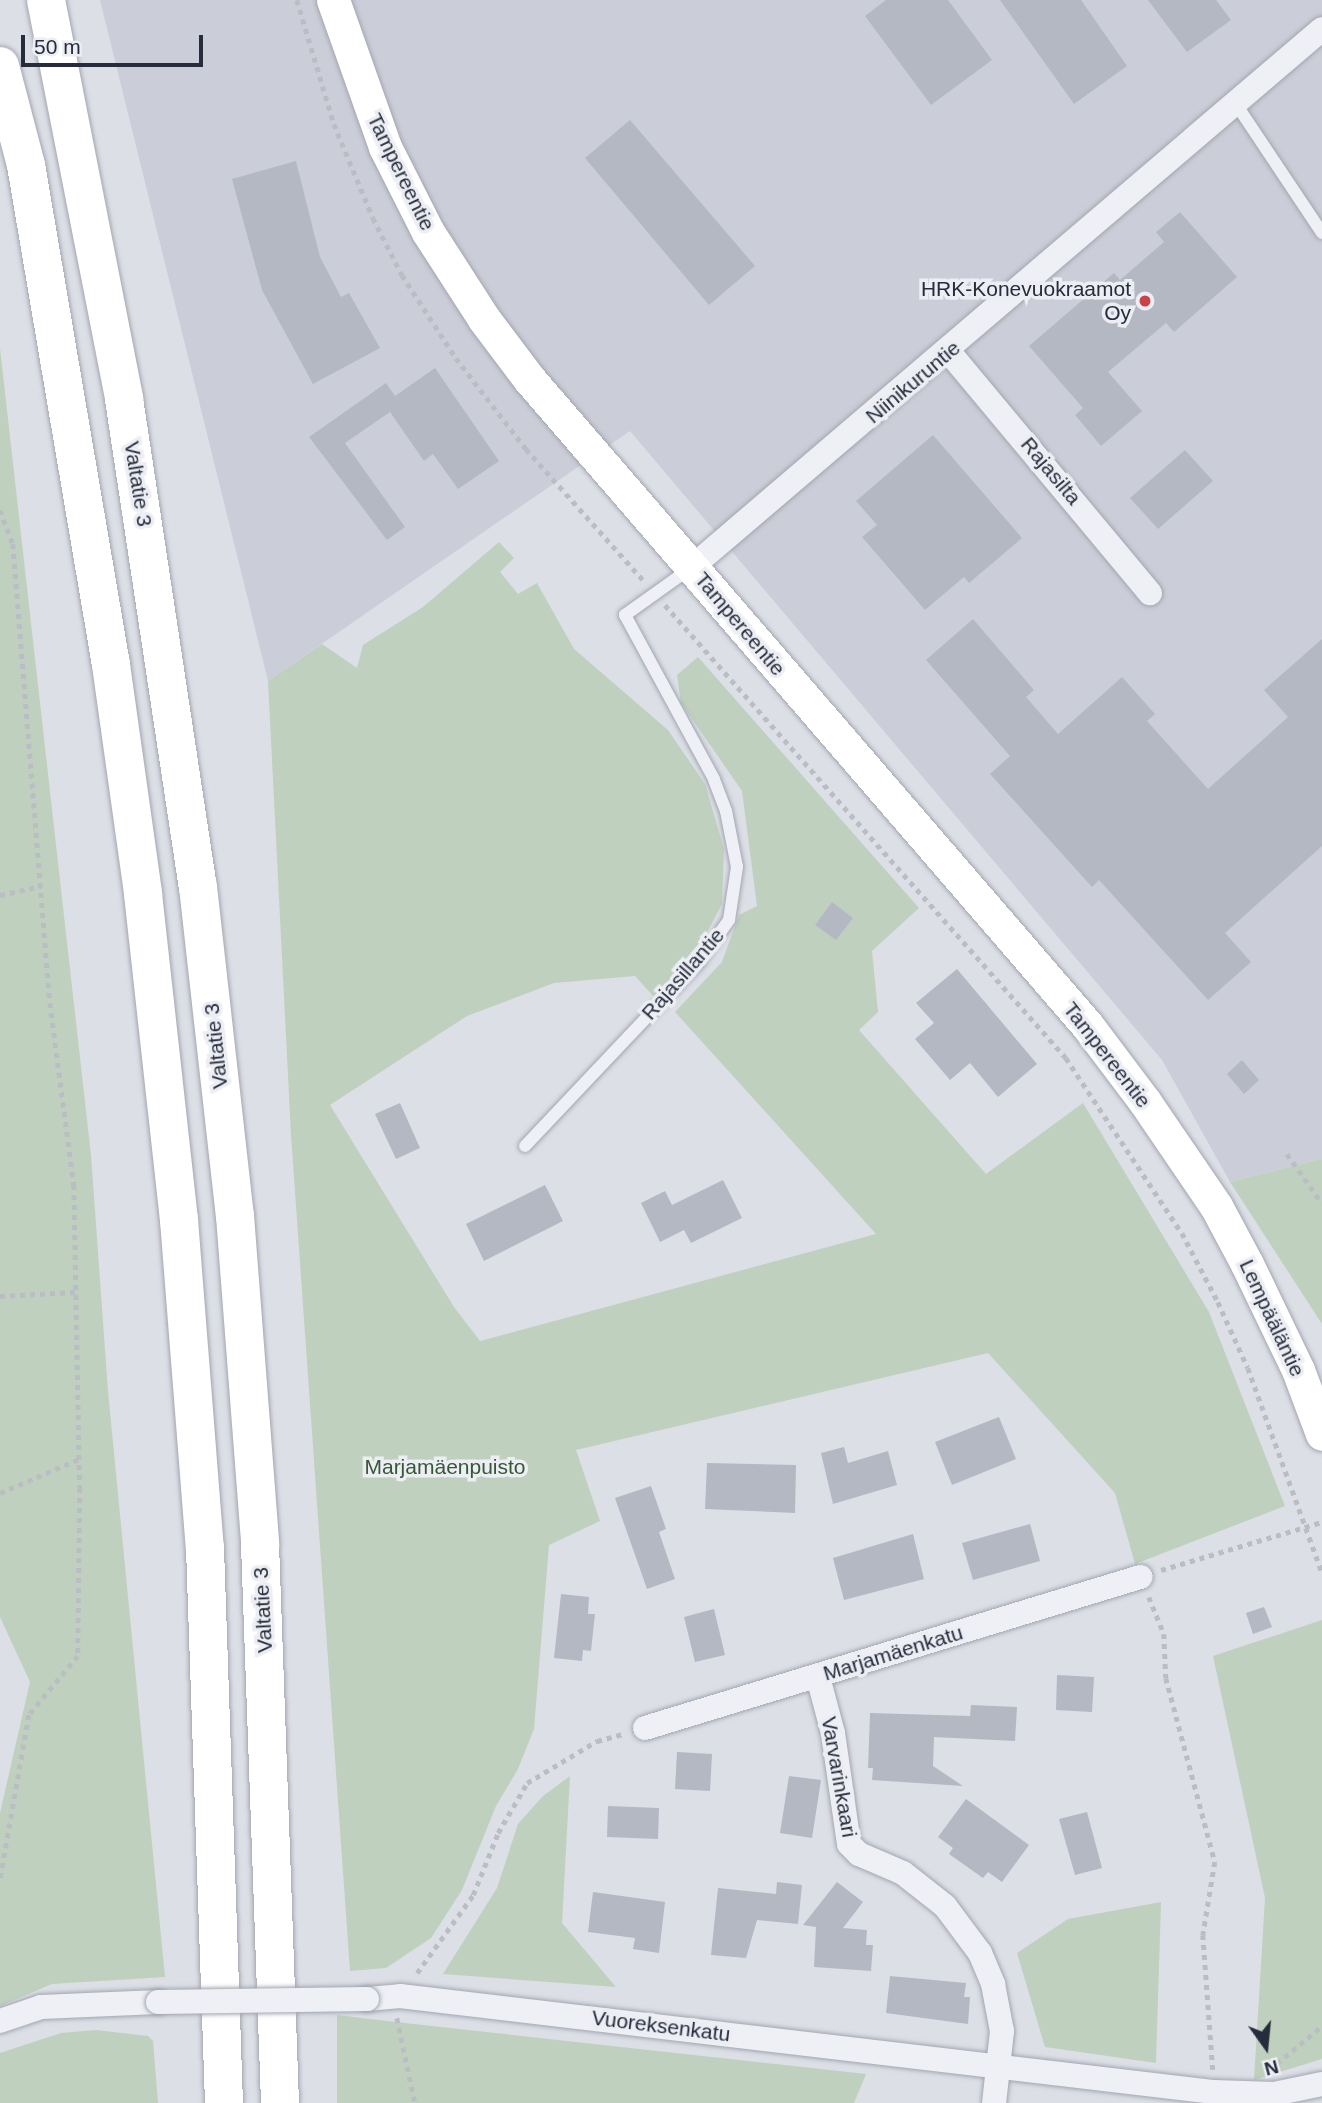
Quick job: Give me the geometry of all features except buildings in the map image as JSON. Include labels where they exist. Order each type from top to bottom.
[{"type":"highway","name":"Valtatie 3","points":[[46,0],[124,398],[166,654],[200,901],[234,1216],[261,1544],[280,2103]]},
{"type":"highway","points":[[0,66],[26,165],[111,665],[143,894],[176,1193],[205,1548],[224,2103]]},
{"type":"main road","name":"Tampereentie","points":[[333,0],[385,147],[428,232],[484,319],[530,380],[1087,1025],[1216,1206]]},
{"type":"main road","name":"Lempääläntie","points":[[1216,1206],[1269,1307],[1322,1434]]},
{"type":"street","name":"Niinikuruntie","points":[[692,567],[949,352],[1322,29]]},
{"type":"street","name":"Rajasilta","points":[[949,352],[1150,593]]},
{"type":"street","name":"Marjamäenkatu","points":[[645,1728],[1140,1577]]},
{"type":"street","name":"Varvarinkaari","points":[[818,1676],[833,1733],[849,1844],[926,1889],[964,1928],[980,1953],[1000,2008],[1001,2066],[995,2103]]},
{"type":"street","name":"Vuoreksenkatu","points":[[0,2021],[41,2007],[367,1998],[398,2005],[1001,2066],[1214,2092],[1285,2097],[1322,2084]]},
{"type":"lane","points":[[1236,104],[1322,233]]},
{"type":"lane","name":"Rajasillantie","points":[[525,1146],[699,962],[729,920],[737,867],[726,811],[714,779],[625,615],[653,592],[692,567]]},
{"type":"path","points":[[297,0],[334,124],[373,218],[402,275],[456,358],[526,449],[1066,1058],[1182,1233],[1248,1368],[1322,1572]]},
{"type":"path","points":[[0,510],[15,557],[50,1003],[74,1185],[79,1459],[78,1656],[29,1715],[0,1881]]},
{"type":"path","points":[[0,895],[41,886]]},
{"type":"path","points":[[1287,1154],[1322,1203]]},
{"type":"path","points":[[0,1296],[75,1292]]},
{"type":"path","points":[[0,1493],[79,1459]]},
{"type":"path","points":[[1214,2092],[1203,1935],[1215,1862],[1166,1678],[1164,1634],[1140,1577],[1322,1522]]},
{"type":"path","points":[[415,2103],[398,2005],[472,1895],[498,1833],[527,1783],[597,1741],[645,1728]]},
{"type":"path","points":[[1252,2095],[1253,2084],[1322,2026]]},
{"type":"shaded area","points":[[100,0],[1322,0],[1322,1159],[1230,1182],[1162,1060],[630,431],[268,681]]},
{"type":"green space","points":[[0,348],[91,1155],[108,1391],[165,1977],[52,1984],[0,2006],[0,1813],[30,1682],[0,1617]]},
{"type":"green space","name":"Marjamäenpuisto","points":[[499,542],[514,558],[500,572],[518,594],[537,583],[574,649],[668,730],[705,784],[724,849],[722,904],[705,936],[654,997],[635,976],[554,983],[467,1016],[330,1105],[454,1307],[480,1341],[876,1234],[675,1012],[722,962],[739,915],[757,906],[742,791],[681,703],[677,675],[698,657],[919,908],[872,951],[878,1012],[859,1030],[986,1174],[1083,1103],[1209,1312],[1285,1506],[1135,1564],[1115,1493],[988,1353],[576,1450],[600,1521],[549,1545],[534,1729],[518,1769],[496,1806],[462,1890],[431,1938],[386,1968],[350,1971],[291,1135],[268,681],[322,644],[357,668],[363,645],[423,607]]},
{"type":"green space","points":[[1322,1159],[1322,1324],[1230,1182]]},
{"type":"green space","points":[[1322,1620],[1322,2059],[1254,2080],[1265,1898],[1213,1656]]},
{"type":"green space","points":[[570,1776],[562,1923],[616,1987],[443,1974],[497,1888],[518,1824],[543,1796]]},
{"type":"green space","points":[[1161,1902],[1156,2063],[1045,2047],[1017,1953],[1068,1919]]},
{"type":"green space","points":[[337,2015],[866,2074],[854,2103],[337,2103]]},
{"type":"green space","points":[[96,2030],[148,2036],[153,2041],[158,2103],[0,2103],[0,2053],[61,2033]]},
{"type":"place","name":"HRK-Konevuokraamot Oy","points":[[1145,301]]}]
